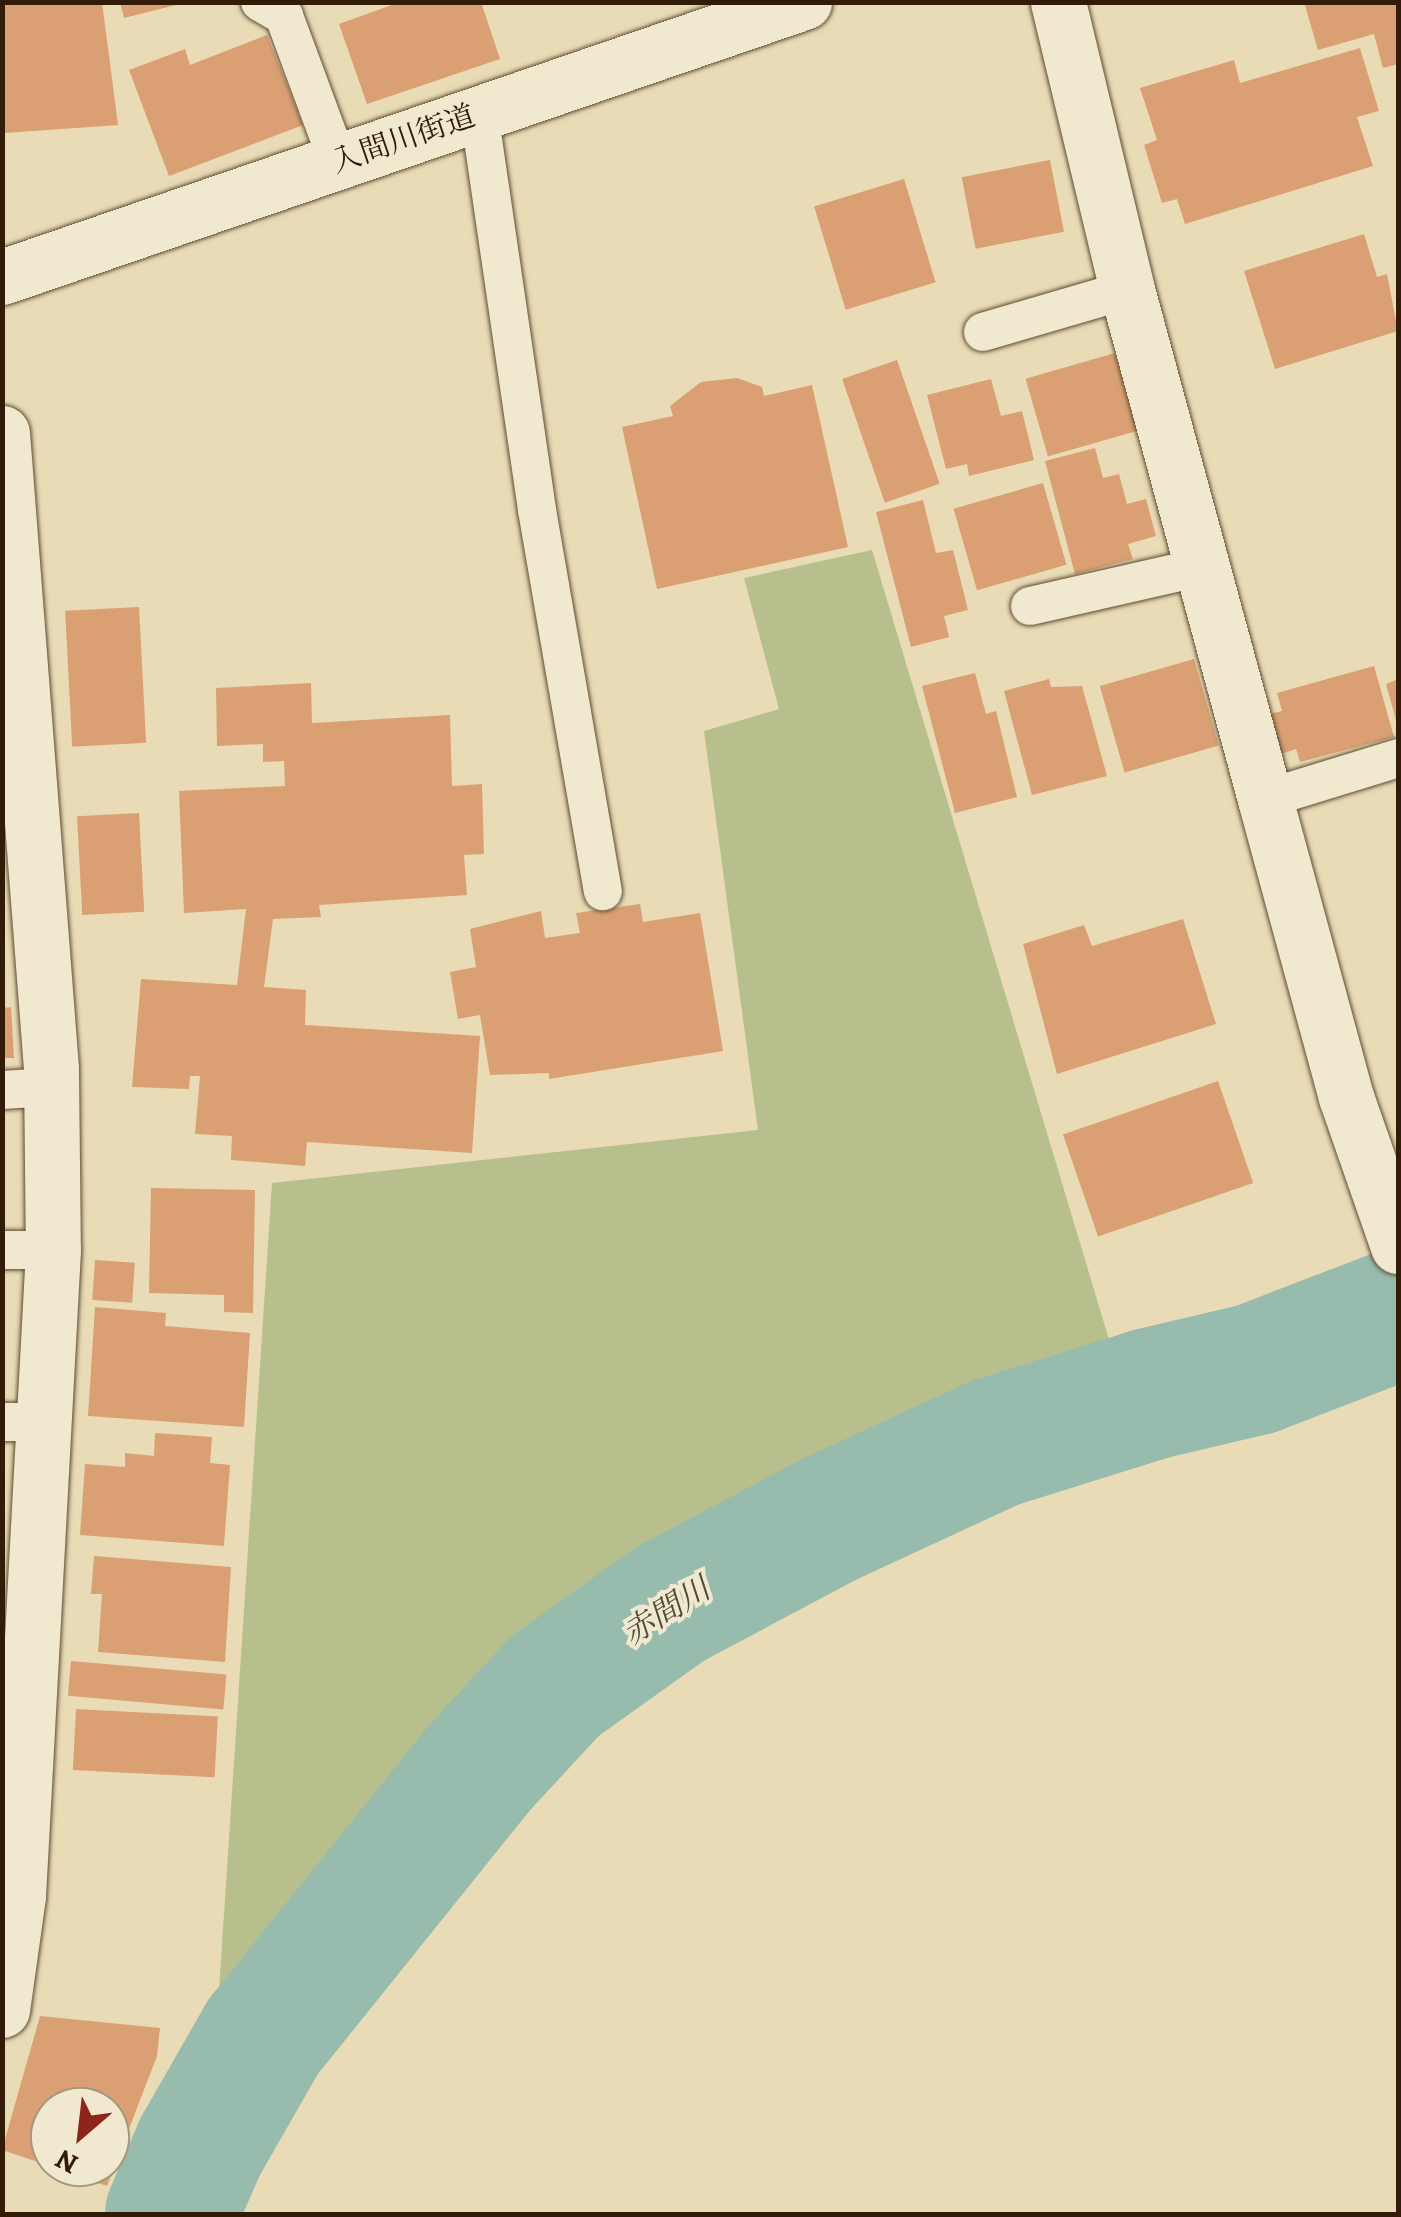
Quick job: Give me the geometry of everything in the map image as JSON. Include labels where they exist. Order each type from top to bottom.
[{"type":"street","points":[[1058,2],[1127,290],[1346,1096],[1398,1246]]},
{"type":"street","name":"入間川街道","points":[[2,277],[795,4]]},
{"type":"street","points":[[2,433],[27,1089],[28,1250],[10,1894],[2,2010]]},
{"type":"lane","points":[[260,2],[284,16],[338,162]]},
{"type":"lane","points":[[479,112],[537,510],[603,891]]},
{"type":"lane","points":[[984,332],[1127,290]]},
{"type":"lane","points":[[1030,606],[1202,567]]},
{"type":"lane","points":[[1265,799],[1398,758]]},
{"type":"green space","points":[[872,550],[1119,1373],[890,1443],[597,1618],[367,1844],[294,1939],[243,2025],[217,2021],[272,1183],[758,1130],[704,731],[779,709],[744,578]]},
{"type":"building","points":[[3,2],[102,2],[118,125],[5,133]]},
{"type":"building","points":[[120,2],[180,2],[180,4],[124,18]]},
{"type":"building","points":[[400,2],[481,2],[500,59],[367,104],[339,24]]},
{"type":"building","points":[[1304,2],[1398,2],[1398,64],[1383,68],[1374,34],[1318,50]]},
{"type":"building","points":[[267,35],[303,125],[169,176],[129,70],[185,49],[190,65]]},
{"type":"building","points":[[1360,48],[1379,111],[1357,117],[1373,166],[1185,224],[1177,199],[1162,203],[1144,145],[1157,140],[1140,88],[1234,60],[1240,83]]},
{"type":"building","points":[[1050,160],[1064,232],[976,249],[962,177]]},
{"type":"building","points":[[904,179],[936,282],[846,310],[814,206]]},
{"type":"building","points":[[1364,234],[1377,277],[1387,274],[1398,331],[1275,369],[1244,271]]},
{"type":"building","points":[[1115,353],[1137,431],[1048,456],[1026,379]]},
{"type":"building","points":[[897,360],[940,484],[885,503],[842,379]]},
{"type":"building","points":[[737,378],[762,387],[764,396],[812,385],[848,547],[657,589],[622,427],[673,416],[670,406],[701,382]]},
{"type":"building","points":[[991,379],[1001,416],[1022,411],[1034,460],[969,476],[967,464],[946,469],[927,395]]},
{"type":"building","points":[[1095,448],[1103,478],[1119,474],[1127,504],[1146,499],[1156,536],[1128,544],[1133,559],[1075,574],[1045,461]]},
{"type":"building","points":[[1043,483],[1066,565],[977,590],[954,509]]},
{"type":"building","points":[[923,500],[936,553],[953,550],[968,610],[944,616],[949,637],[911,647],[876,512]]},
{"type":"building","points":[[139,607],[146,743],[72,747],[65,611]]},
{"type":"building","points":[[1194,659],[1219,746],[1125,773],[1100,686]]},
{"type":"building","points":[[1374,666],[1394,737],[1300,762],[1296,749],[1281,754],[1270,714],[1282,711],[1277,693]]},
{"type":"building","points":[[975,673],[986,714],[996,711],[1017,797],[955,813],[922,686]]},
{"type":"building","points":[[1049,679],[1051,687],[1082,686],[1107,776],[1032,795],[1004,691]]},
{"type":"building","points":[[1398,679],[1398,724],[1397,724],[1386,684]]},
{"type":"building","points":[[311,683],[312,723],[450,715],[452,786],[482,784],[484,854],[464,855],[467,895],[319,905],[321,917],[273,919],[264,987],[306,990],[305,1025],[480,1036],[472,1153],[307,1142],[305,1166],[231,1160],[232,1136],[195,1134],[200,1076],[190,1076],[189,1089],[132,1087],[141,979],[237,985],[246,909],[184,913],[179,791],[285,786],[284,761],[263,762],[263,744],[217,746],[216,688]]},
{"type":"building","points":[[139,813],[144,912],[82,915],[77,816]]},
{"type":"building","points":[[640,904],[643,922],[700,913],[723,1051],[549,1079],[549,1073],[490,1075],[480,1015],[458,1019],[450,972],[476,967],[470,929],[541,911],[545,938],[580,933],[576,913]]},
{"type":"building","points":[[1183,919],[1216,1024],[1057,1074],[1023,944],[1084,925],[1092,946]]},
{"type":"building","points":[[11,1007],[14,1058],[2,1058],[2,1008]]},
{"type":"building","points":[[1218,1081],[1253,1183],[1098,1237],[1063,1134]]},
{"type":"building","points":[[151,1188],[255,1190],[253,1313],[224,1312],[224,1295],[149,1293]]},
{"type":"building","points":[[95,1260],[135,1263],[132,1303],[92,1300]]},
{"type":"building","points":[[95,1307],[166,1313],[165,1326],[250,1333],[244,1427],[88,1416]]},
{"type":"building","points":[[155,1433],[212,1437],[210,1463],[230,1465],[224,1546],[80,1535],[85,1464],[125,1467],[125,1453],[154,1456]]},
{"type":"building","points":[[94,1556],[231,1567],[225,1662],[98,1652],[102,1594],[91,1594]]},
{"type":"building","points":[[71,1661],[226,1675],[223,1709],[68,1696]]},
{"type":"building","points":[[76,1709],[218,1716],[215,1777],[73,1770]]},
{"type":"building","points":[[40,2016],[160,2028],[157,2056],[130,2126],[130,2087],[30,2087],[30,2159],[2,2150]]},
{"type":"waterway","name":"赤間川","points":[[171,2214],[200,2147],[263,2037],[481,1766],[555,1686],[670,1604],[832,1518],[994,1443],[1150,1394],[1256,1369],[1396,1315]]}]
